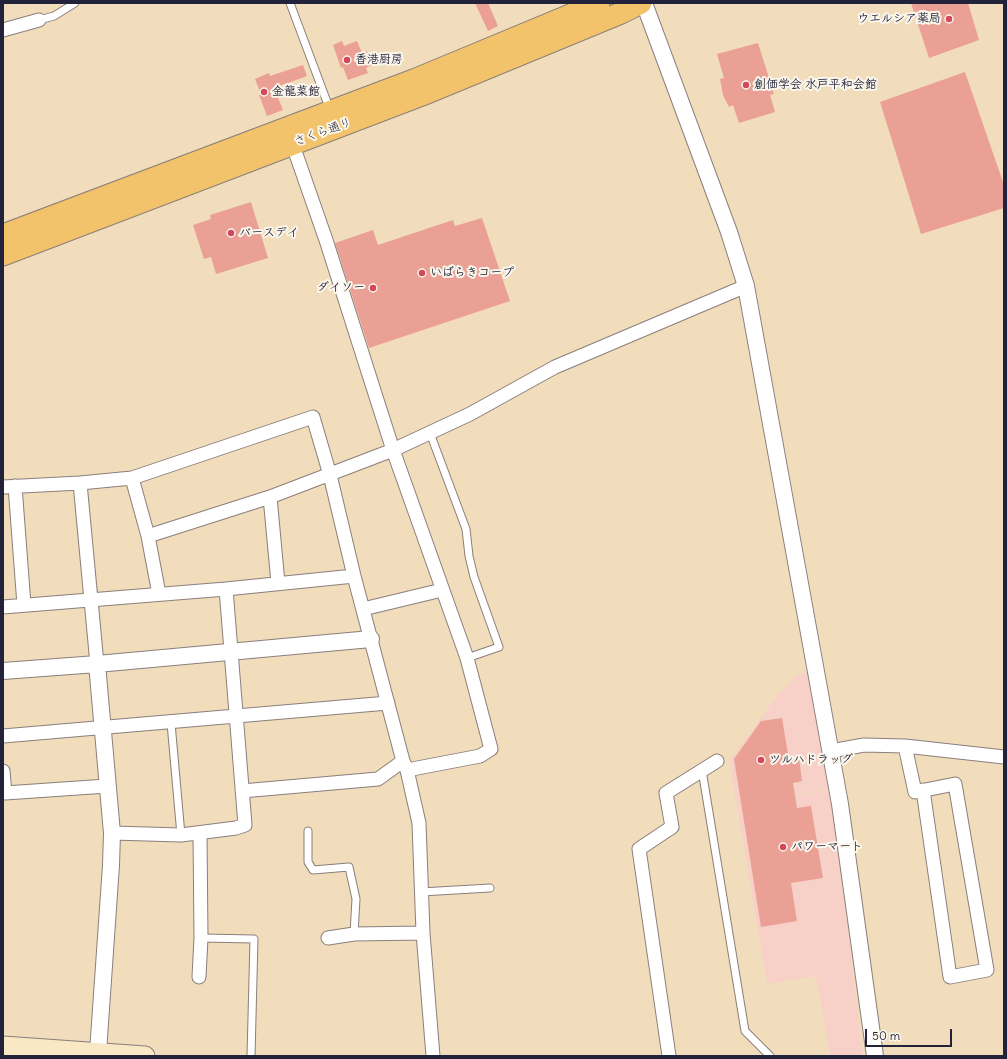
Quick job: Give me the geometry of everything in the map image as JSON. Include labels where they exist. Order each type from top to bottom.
[{"type":"main road","name":"さくら通り","points":[[3,255],[290,136],[330,111],[416,79],[598,3]]},
{"type":"main road","name":"さくら通り","points":[[3,235],[290,136],[422,96],[621,13],[641,3]]},
{"type":"main road","points":[[3,1046],[20,1052],[98,1052],[145,1056]]},
{"type":"street","points":[[644,3],[730,232],[746,286],[840,804],[875,1056]]},
{"type":"street","points":[[3,30],[39,20]]},
{"type":"street","points":[[242,791],[378,779],[405,766],[480,756],[491,749],[467,658],[393,450],[326,240],[290,136]]},
{"type":"street","points":[[148,536],[270,497],[393,450],[470,414],[555,368],[746,286]]},
{"type":"street","points":[[24,605],[9,486],[80,483],[132,478],[313,417],[330,474],[354,576],[419,823],[423,934],[433,1056]]},
{"type":"street","points":[[132,478],[148,536],[160,594]]},
{"type":"street","points":[[80,483],[112,833],[98,1052]]},
{"type":"street","points":[[270,497],[278,583]]},
{"type":"street","points":[[3,607],[226,589],[354,576]]},
{"type":"street","points":[[112,833],[181,835],[236,828],[245,825],[226,589]]},
{"type":"street","points":[[363,609],[442,590]]},
{"type":"street","points":[[3,671],[371,640]]},
{"type":"street","points":[[3,736],[171,723],[388,703]]},
{"type":"street","points":[[831,751],[864,745],[905,746],[1004,757]]},
{"type":"street","points":[[905,746],[915,792],[923,790],[955,784],[987,970],[950,977],[923,790]]},
{"type":"street","points":[[670,1056],[639,849],[672,827],[666,794],[717,760]]},
{"type":"street","points":[[3,771],[5,793],[107,786]]},
{"type":"street","points":[[200,833],[200,977]]},
{"type":"street","points":[[328,938],[354,934],[423,934]]},
{"type":"lane","points":[[39,20],[54,16],[75,3]]},
{"type":"lane","points":[[290,3],[330,111]]},
{"type":"lane","points":[[430,433],[466,529],[469,556],[474,577],[499,647],[467,658]]},
{"type":"lane","points":[[171,723],[181,835]]},
{"type":"lane","points":[[702,770],[745,1031],[770,1056]]},
{"type":"lane","points":[[308,831],[308,862],[313,870],[349,867],[356,899],[354,934]]},
{"type":"lane","points":[[421,892],[490,888]]},
{"type":"lane","points":[[201,938],[254,939],[251,1056]]},
{"type":"shaded area","points":[[807,672],[829,789],[736,804],[730,760],[777,696],[797,675]]},
{"type":"shaded area","points":[[829,790],[863,1056],[830,1056],[816,976],[767,984],[737,805]]},
{"type":"building","points":[[475,3],[488,3],[498,26],[488,31]]},
{"type":"building","points":[[911,3],[968,3],[979,40],[929,58]]},
{"type":"building","points":[[342,41],[344,46],[357,41],[362,53],[367,51],[372,65],[366,68],[368,73],[348,80],[343,67],[341,68],[333,45]]},
{"type":"building","name":"創価学会 水戸平和会館","points":[[758,43],[774,94],[770,95],[775,112],[739,123],[733,105],[729,107],[723,95],[720,79],[724,78],[717,54]]},
{"type":"building","points":[[303,65],[307,76],[274,88],[283,110],[267,116],[255,79],[269,73],[270,76]]},
{"type":"building","points":[[965,72],[1004,185],[1004,208],[921,234],[880,102]]},
{"type":"building","points":[[251,202],[268,258],[216,274],[211,257],[204,259],[193,225],[211,219],[210,215]]},
{"type":"building","name":"いばらきコープ","points":[[482,218],[510,301],[369,348],[335,243],[373,230],[378,245],[453,220],[455,226]]},
{"type":"building","points":[[782,718],[789,760],[799,758],[802,781],[793,783],[797,808],[811,806],[823,878],[791,883],[797,921],[761,927],[734,759],[761,721]]},
{"type":"place","name":"ウエルシア薬局","points":[[949,19]]},
{"type":"place","name":"香港厨房","points":[[347,60]]},
{"type":"place","name":"創価学会 水戸平和会館","points":[[746,85]]},
{"type":"place","name":"金龍菜館","points":[[264,92]]},
{"type":"place","name":"バースデイ","points":[[231,233]]},
{"type":"place","name":"いばらきコープ","points":[[422,273]]},
{"type":"place","name":"ダイソー","points":[[373,288]]},
{"type":"place","name":"ツルハドラッグ","points":[[761,760]]},
{"type":"place","name":"パワーマート","points":[[783,847]]}]
